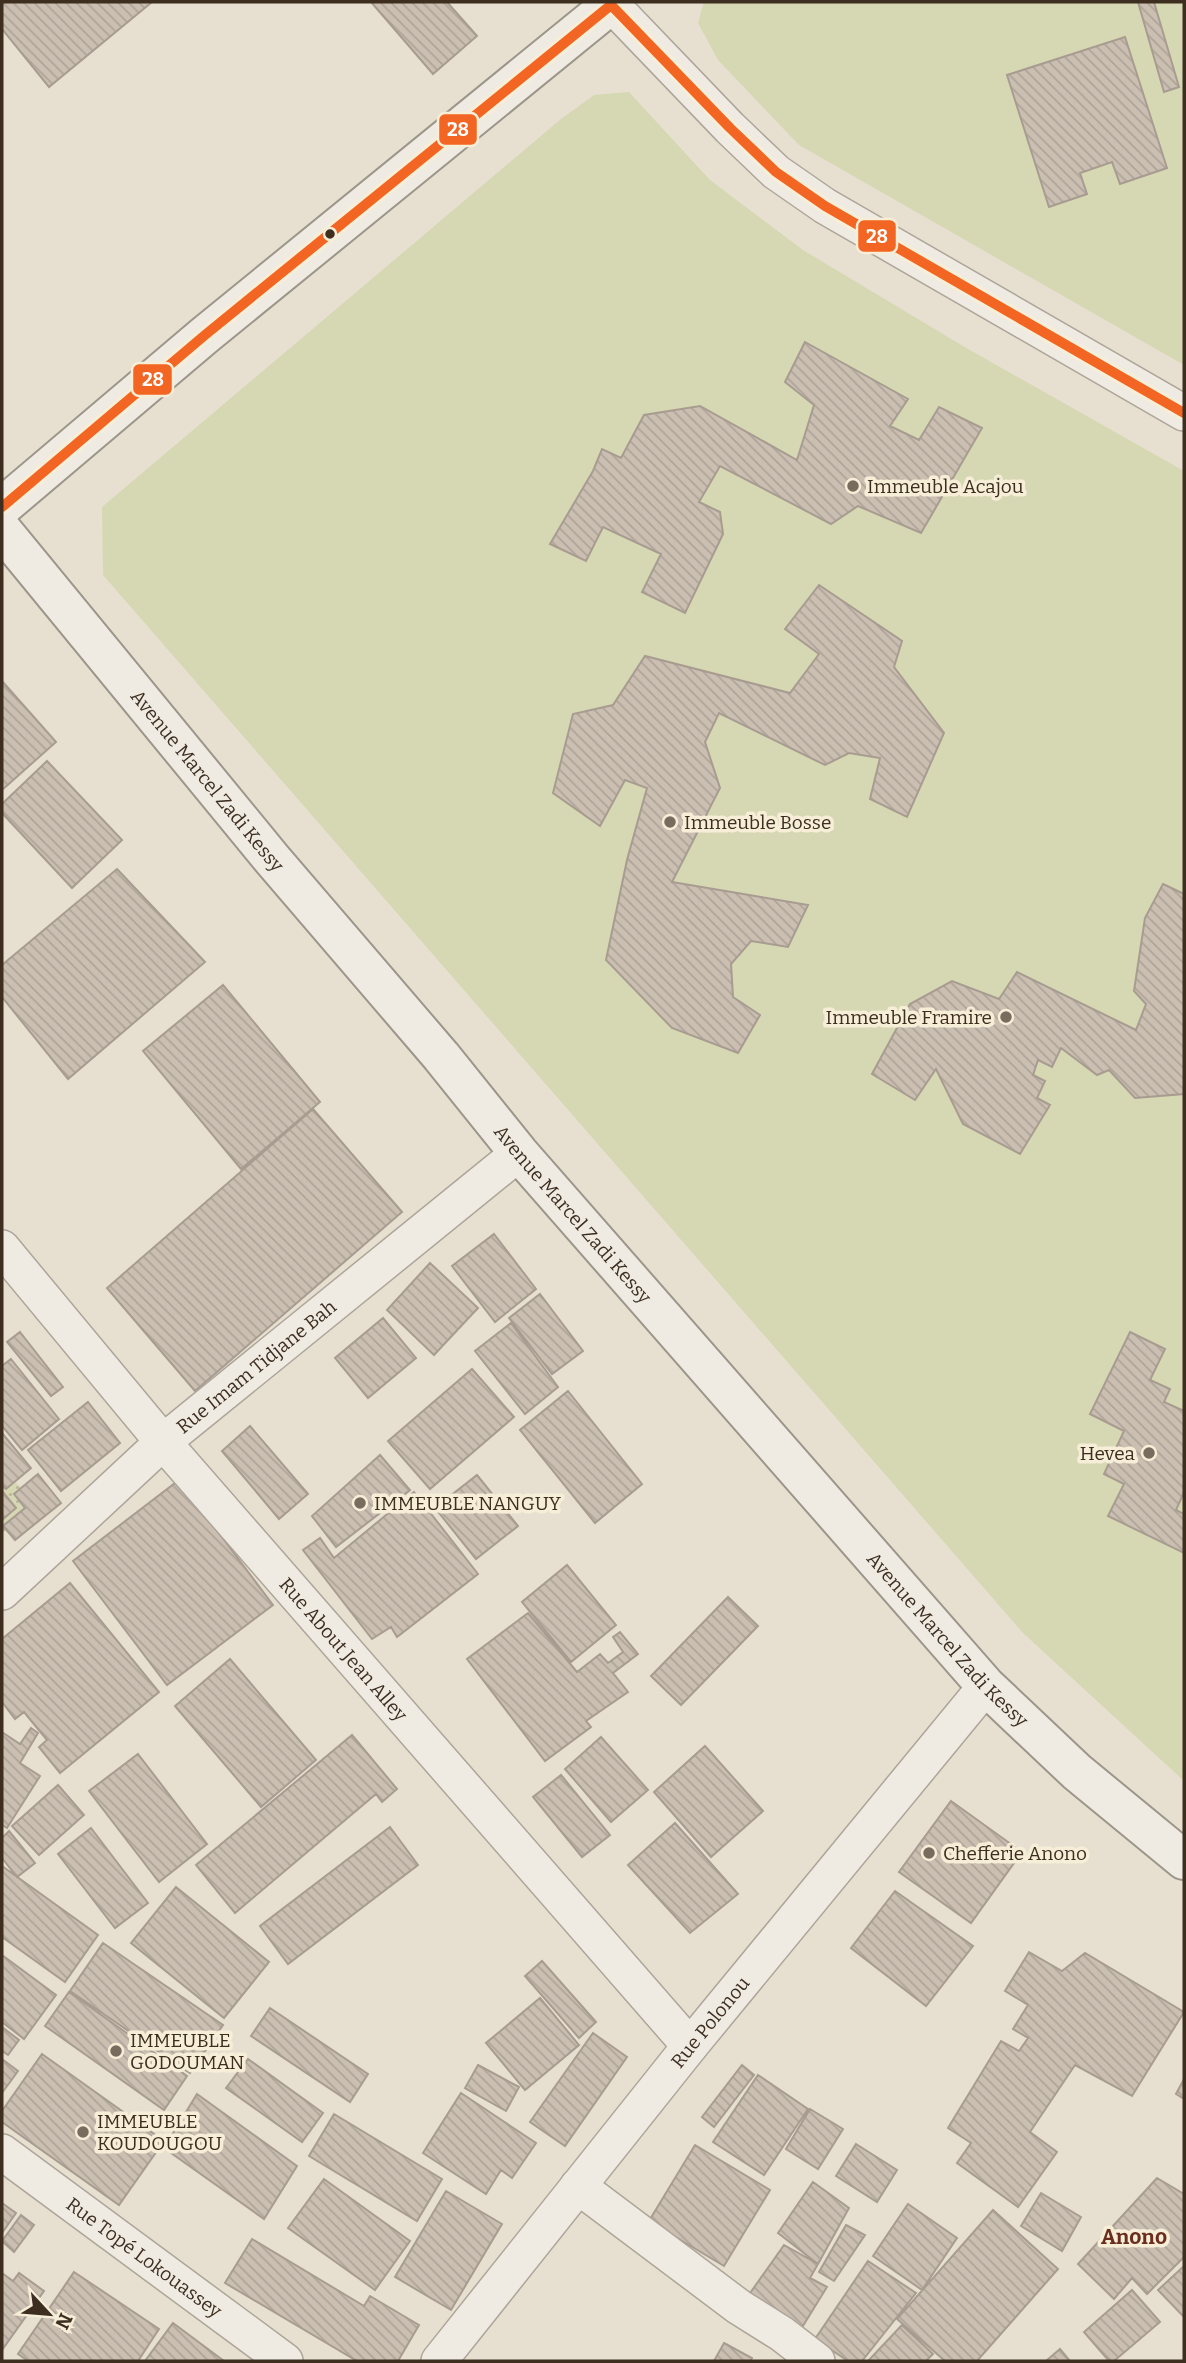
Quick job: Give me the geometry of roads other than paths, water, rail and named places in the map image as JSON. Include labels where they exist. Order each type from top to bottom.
[{"type":"street","points":[[2,507],[216,327],[612,3],[730,128],[776,172],[825,206],[1184,412]]},
{"type":"street","name":"Avenue Marcel Zadi Kessy","points":[[2,530],[272,859],[441,1056],[519,1153],[986,1686],[1077,1772],[1184,1860]]},
{"type":"street","name":"Rue Imam Tidjane Bah","points":[[2,1592],[163,1442],[519,1153]]},
{"type":"street","name":"Rue About Jean Alley","points":[[2,1248],[163,1442],[690,2046]]},
{"type":"street","name":"Rue Polonou","points":[[439,2361],[690,2046],[986,1686]]},
{"type":"street","name":"Rue Topé Lokouassey","points":[[2,2152],[285,2361]]},
{"type":"street","points":[[578,2186],[728,2299],[782,2334],[817,2361]]},
{"type":"place","name":"Immeuble Acajou","points":[[853,486]]},
{"type":"place","name":"Immeuble Bosse","points":[[670,822]]},
{"type":"place","name":"Immeuble Framire","points":[[1006,1017]]},
{"type":"place","name":"Hevea","points":[[1149,1453]]},
{"type":"place","name":"IMMEUBLE NANGUY","points":[[360,1503]]},
{"type":"place","name":"Chefferie Anono","points":[[929,1853]]},
{"type":"place","name":"IMMEUBLE GODOUMAN","points":[[116,2051]]},
{"type":"place","name":"IMMEUBLE KOUDOUGOU","points":[[83,2132]]},
{"type":"district","name":"Anono","points":[[1134,2237]]}]
